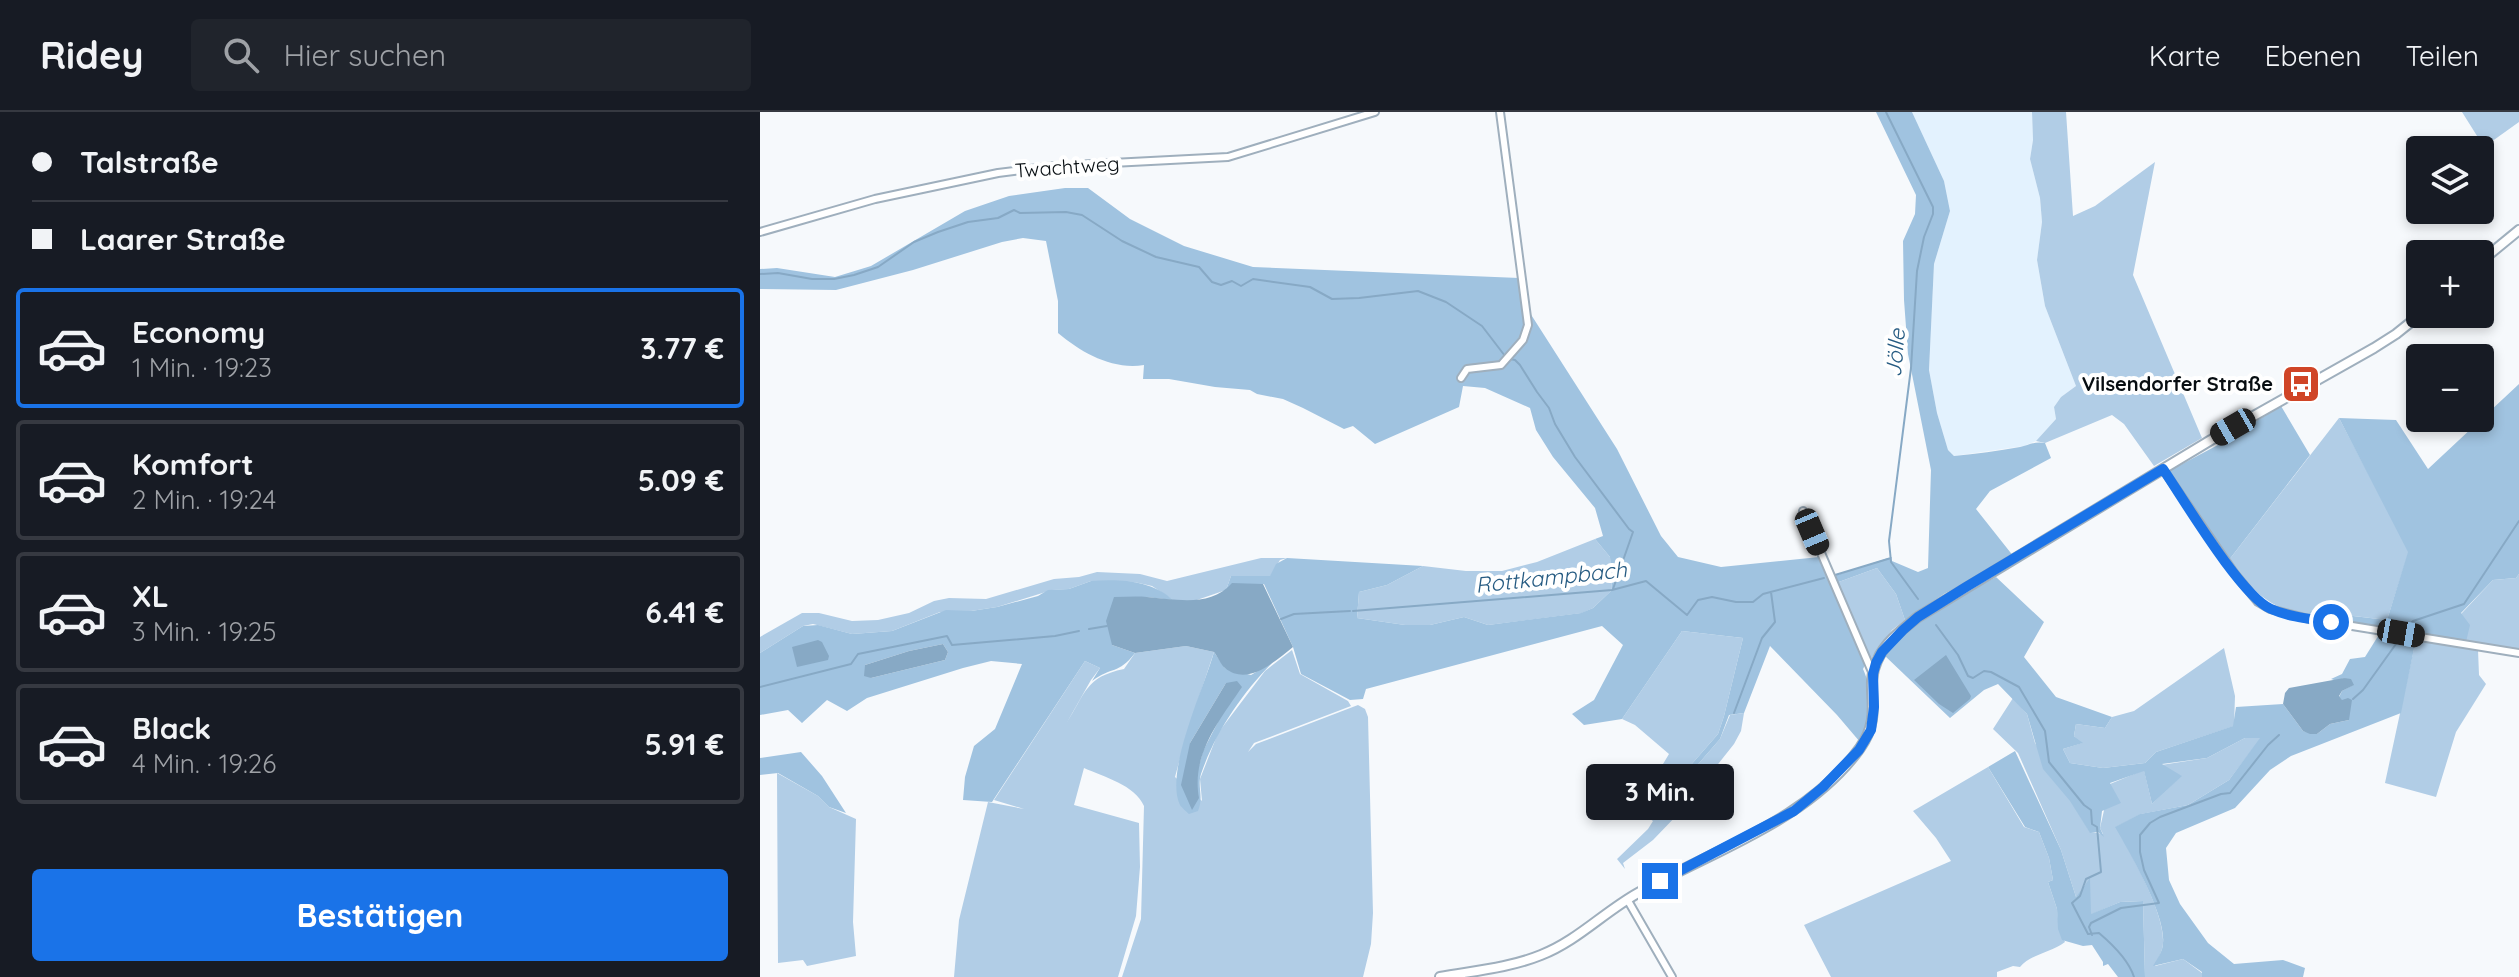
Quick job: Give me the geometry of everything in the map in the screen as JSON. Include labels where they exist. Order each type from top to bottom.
[{"type":"street","name":"Twachtweg","points":[[760,232],[875,199],[998,173],[1054,166],[1228,157],[1375,112]]},
{"type":"street","points":[[1461,378],[1467,369],[1501,365],[1523,340],[1528,325],[1500,112]]},
{"type":"street","points":[[2494,251],[2519,230]]},
{"type":"street","points":[[1440,977],[1542,955],[1569,942],[1627,899],[1809,801],[1859,750],[1871,730],[1876,663],[1891,641],[1918,617],[2163,469],[2374,348],[2406,326]]},
{"type":"street","points":[[2163,469],[2235,574],[2258,602],[2270,609],[2309,619],[2519,653]]},
{"type":"street","points":[[1803,511],[1873,674]]},
{"type":"street","points":[[1627,899],[1672,977]]},
{"type":"shaded area","points":[[1876,112],[1912,112],[1944,181],[1950,211],[1934,264],[1929,370],[1948,450],[1954,456],[2045,443],[2051,458],[1990,491],[1976,509],[2014,557],[1944,594],[1905,620],[1896,594],[1877,568],[1836,583],[1834,576],[1891,557],[1892,561],[1918,572],[1928,568],[1931,470],[1908,354],[1904,300],[1903,241],[1915,214],[1916,195]]},
{"type":"shaded area","points":[[1912,112],[2032,112],[2030,159],[2040,198],[2042,222],[2037,260],[2045,306],[2076,386],[2061,397],[2054,407],[2056,419],[2036,441],[2024,446],[1954,456],[1948,450],[1929,370],[1934,264],[1950,211],[1944,181]]},
{"type":"shaded area","points":[[2032,112],[2066,112],[2073,216],[2095,206],[2155,162],[2133,275],[2202,438],[2154,466],[2124,424],[2112,415],[2045,443],[2036,441],[2056,419],[2054,407],[2061,397],[2076,386],[2045,306],[2037,260],[2042,222],[2040,198],[2030,159]]},
{"type":"shaded area","points":[[2462,112],[2519,112],[2519,122],[2494,140],[2494,136],[2477,136]]},
{"type":"shaded area","points":[[1088,188],[1130,219],[1184,246],[1253,267],[1519,278],[1524,314],[1530,313],[1617,449],[1661,536],[1678,557],[1721,567],[1819,557],[1843,612],[1853,623],[1867,661],[1863,669],[1870,706],[1860,742],[1770,646],[1744,713],[1729,715],[1720,739],[1662,811],[1659,808],[1683,774],[1718,734],[1743,638],[1682,631],[1622,719],[1584,725],[1572,714],[1594,700],[1623,645],[1602,626],[1366,689],[1363,699],[1350,700],[1301,674],[1293,647],[1264,584],[1226,590],[1231,576],[1270,576],[1276,564],[1287,558],[1423,566],[1387,585],[1359,592],[1357,618],[1405,625],[1430,625],[1464,617],[1488,625],[1581,613],[1593,608],[1612,590],[1610,557],[1595,539],[1603,536],[1595,508],[1553,457],[1536,430],[1530,408],[1485,388],[1463,386],[1459,407],[1375,444],[1353,426],[1344,429],[1283,399],[1250,390],[1169,379],[1143,379],[1144,365],[1120,365],[1098,358],[1058,333],[1058,301],[1046,241],[1023,238],[1002,242],[836,290],[760,289],[760,269],[777,268],[835,277],[871,266],[965,211],[1009,196]]},
{"type":"shaded area","points":[[2519,384],[2519,574],[2516,578],[2493,580],[2461,613],[2470,625],[2466,642],[2306,616],[2311,611],[2387,620],[2408,552],[2339,418],[2396,420],[2428,469],[2468,432],[2494,432],[2494,407]]},
{"type":"shaded area","points":[[2281,406],[2310,455],[2229,560],[2169,471]]},
{"type":"shaded area","points":[[2339,418],[2409,551],[2387,620],[2312,611],[2306,616],[2292,612],[2262,596],[2229,560]]},
{"type":"shaded area","points":[[1595,539],[1610,557],[1612,590],[1593,608],[1582,613],[1488,625],[1464,617],[1430,625],[1357,618],[1359,592],[1387,585],[1423,566],[1502,571],[1537,562]]},
{"type":"shaded area","points":[[1261,558],[1287,558],[1280,560],[1270,577],[1231,576],[1226,590],[1191,602],[1173,600],[1152,586],[1134,582],[1091,581],[997,607],[940,612],[892,631],[852,634],[813,624],[803,626],[760,653],[760,637],[802,613],[819,613],[852,621],[878,620],[909,613],[934,601],[949,598],[986,599],[1054,579],[1097,572],[1140,574],[1167,581]]},
{"type":"shaded area","points":[[1877,568],[1896,594],[1905,620],[1892,630],[1870,660],[1836,583]]},
{"type":"shaded area","points":[[2519,574],[2519,651],[2466,642],[2461,614],[2493,580],[2516,578]]},
{"type":"shaded area","points":[[1996,577],[2044,622],[2024,657],[2056,697],[2112,717],[2105,728],[2076,724],[2074,736],[2083,743],[2063,749],[2070,763],[2103,768],[2145,763],[2156,752],[2233,726],[2236,707],[2283,704],[2303,731],[2317,734],[2330,724],[2349,720],[2349,709],[2339,697],[2342,691],[2353,685],[2344,678],[2337,681],[2331,679],[2342,674],[2350,659],[2365,657],[2380,633],[2416,639],[2401,713],[2291,756],[2270,770],[2235,808],[2176,833],[2166,848],[2169,880],[2180,904],[2208,943],[2234,964],[2283,960],[2305,968],[2303,977],[2202,977],[2202,972],[2183,959],[2153,966],[2163,946],[2159,917],[2146,884],[2115,827],[2140,814],[2188,805],[2229,780],[2260,738],[2245,738],[2207,758],[2162,764],[2182,776],[2152,804],[2144,771],[2110,783],[2121,803],[2102,811],[2100,828],[2104,837],[2098,832],[2090,833],[2070,801],[2043,769],[2027,714],[1998,684],[1984,690],[1950,718],[1884,655],[1921,620]]},
{"type":"shaded area","points":[[1091,581],[1124,581],[1155,588],[1173,600],[1146,597],[1112,645],[1135,653],[1124,665],[1092,681],[1100,668],[1085,661],[992,802],[963,800],[965,777],[974,746],[995,729],[1022,664],[991,661],[963,668],[867,698],[847,711],[827,700],[802,723],[788,710],[760,715],[760,653],[803,626],[818,625],[852,634],[892,631],[946,610],[971,611],[997,607],[1038,596],[1048,590],[1069,589]],"holes":[[[943,644],[948,652],[945,660],[871,678],[865,665]]]},
{"type":"shaded area","points":[[1232,583],[1263,584],[1293,647],[1261,670],[1243,675],[1234,673],[1224,667],[1214,652],[1186,646],[1135,653],[1112,645],[1106,621],[1114,597],[1203,599],[1223,591]]},
{"type":"shaded area","points":[[1682,631],[1743,638],[1718,734],[1683,774],[1660,808],[1662,811],[1720,739],[1730,715],[1744,713],[1741,731],[1680,812],[1653,840],[1623,863],[1625,869],[1617,859],[1653,821],[1636,809],[1669,754],[1635,725],[1622,719]]},
{"type":"shaded area","points":[[2416,639],[2478,650],[2479,675],[2486,684],[2456,732],[2436,797],[2385,783]]},
{"type":"shaded area","points":[[818,640],[829,656],[828,660],[797,667],[792,647]]},
{"type":"shaded area","points":[[943,644],[948,652],[945,660],[871,678],[864,676],[865,665]]},
{"type":"shaded area","points":[[1186,646],[1214,652],[1175,777],[1202,801],[1200,779],[1218,733],[1265,671],[1292,650],[1300,674],[1348,701],[1351,706],[1254,743],[1248,752],[1256,744],[1358,705],[1365,709],[1368,717],[1373,913],[1371,944],[1363,977],[1122,977],[1141,919],[1144,806],[1134,792],[1084,768],[1074,805],[1139,823],[1140,867],[1136,916],[1118,977],[954,977],[959,920],[988,802],[1024,809],[994,800],[1085,661],[1100,668],[1066,724],[1088,688],[1101,677],[1124,669],[1135,653]]},
{"type":"shaded area","points":[[2224,648],[2235,696],[2234,726],[2156,752],[2145,763],[2103,768],[2070,763],[2063,749],[2082,743],[2074,736],[2076,724],[2105,728],[2112,717],[2134,711]]},
{"type":"shaded area","points":[[1214,652],[1225,668],[1251,675],[1273,662],[1240,700],[1222,729],[1201,774],[1198,811],[1189,814],[1180,805],[1176,790],[1177,772],[1187,730]],"holes":[[[1226,683],[1218,722],[1203,751],[1195,780],[1190,743]]]},
{"type":"shaded area","points":[[1946,655],[1971,696],[1953,713],[1914,680]]},
{"type":"shaded area","points":[[2351,679],[2354,685],[2339,696],[2342,700],[2352,700],[2349,720],[2330,724],[2317,734],[2303,731],[2283,704],[2285,693],[2289,688]]},
{"type":"shaded area","points":[[1237,681],[1242,687],[1216,726],[1203,753],[1199,767],[1199,798],[1192,810],[1181,785],[1190,743],[1226,683]]},
{"type":"shaded area","points":[[2013,698],[2027,714],[2035,743],[2090,832],[2103,834],[2100,828],[2110,784],[2144,770],[2152,804],[2181,776],[2161,765],[2207,758],[2245,738],[2261,738],[2229,780],[2188,805],[2141,814],[2116,827],[2159,916],[2163,943],[2155,966],[2183,959],[2202,973],[2202,977],[2145,977],[2143,901],[2120,902],[2090,915],[2085,883],[2076,897],[2061,850],[2018,753],[1993,729]]},
{"type":"shaded area","points":[[2015,751],[2061,850],[2076,897],[2090,878],[2091,914],[2120,902],[2143,901],[2145,977],[2118,977],[2108,964],[2103,966],[2092,945],[2083,946],[2062,940],[2057,909],[2048,882],[2053,880],[2049,858],[2039,832],[2025,827],[1988,767]]},
{"type":"shaded area","points":[[801,752],[822,776],[846,813],[829,807],[818,796],[778,773],[760,775],[760,758]]},
{"type":"shaded area","points":[[1988,767],[2024,827],[2039,832],[2049,858],[2053,880],[2048,882],[2065,942],[2020,967],[2013,966],[1997,972],[1997,977],[1831,977],[1804,925],[1951,861],[1913,811]]},
{"type":"shaded area","points":[[777,773],[818,796],[829,807],[856,819],[853,922],[856,956],[807,966],[803,960],[778,963]]},
{"type":"waterway","name":"Jölle","points":[[1886,112],[1933,207],[1917,271],[1911,368],[1889,541],[1891,562],[1918,599]]},
{"type":"waterway","points":[[760,274],[778,273],[812,279],[854,275],[878,267],[914,242],[968,222],[998,218],[1014,210],[1020,213],[1066,212],[1082,215],[1122,241],[1156,257],[1199,267],[1212,282],[1221,285],[1232,281],[1241,286],[1253,279],[1310,287],[1332,299],[1418,291],[1446,302],[1482,326],[1505,356]]},
{"type":"waterway","points":[[1510,359],[1520,365],[1549,408],[1575,457],[1633,532],[1613,589]]},
{"type":"waterway","points":[[2408,627],[2413,621],[2464,604],[2519,521]]},
{"type":"waterway","name":"Rottkampbach","points":[[1835,575],[1891,558]]},
{"type":"waterway","name":"Rottkampbach","points":[[1353,611],[1612,590],[1646,581],[1687,615],[1698,600],[1712,597],[1753,602],[1763,594],[1824,578]]},
{"type":"waterway","points":[[1734,713],[1762,638],[1775,622],[1771,592]]},
{"type":"waterway","name":"Rottkampbach","points":[[1281,619],[1294,614],[1350,611]]},
{"type":"waterway","name":"Jölle","points":[[1936,625],[1958,655],[1968,676],[1973,678],[1984,671],[1991,672],[2019,687],[2045,731],[2049,762],[2091,810],[2092,824],[2097,827],[2101,872],[2086,879],[2080,896],[2072,903],[2088,934],[2099,933],[2109,942],[2134,977]]},
{"type":"waterway","name":"Rottkampbach","points":[[1089,629],[1107,626]]},
{"type":"waterway","name":"Rottkampbach","points":[[760,687],[851,664],[858,654],[947,636],[952,645],[1079,631]]},
{"type":"waterway","points":[[2353,699],[2401,637]]},
{"type":"waterway","points":[[2092,935],[2091,923],[2121,908],[2159,903],[2144,870],[2140,852],[2140,835],[2150,823],[2230,793],[2279,735]]},
{"type":"place","name":"Vilsendorfer Straße","points":[[2301,384]]},
{"type":"route","points":[[1660,881],[1794,811],[1823,787],[1859,750],[1871,730],[1874,719],[1873,674],[1882,652],[1918,617],[2163,469],[2235,574],[2258,602],[2279,612],[2331,622]]}]
